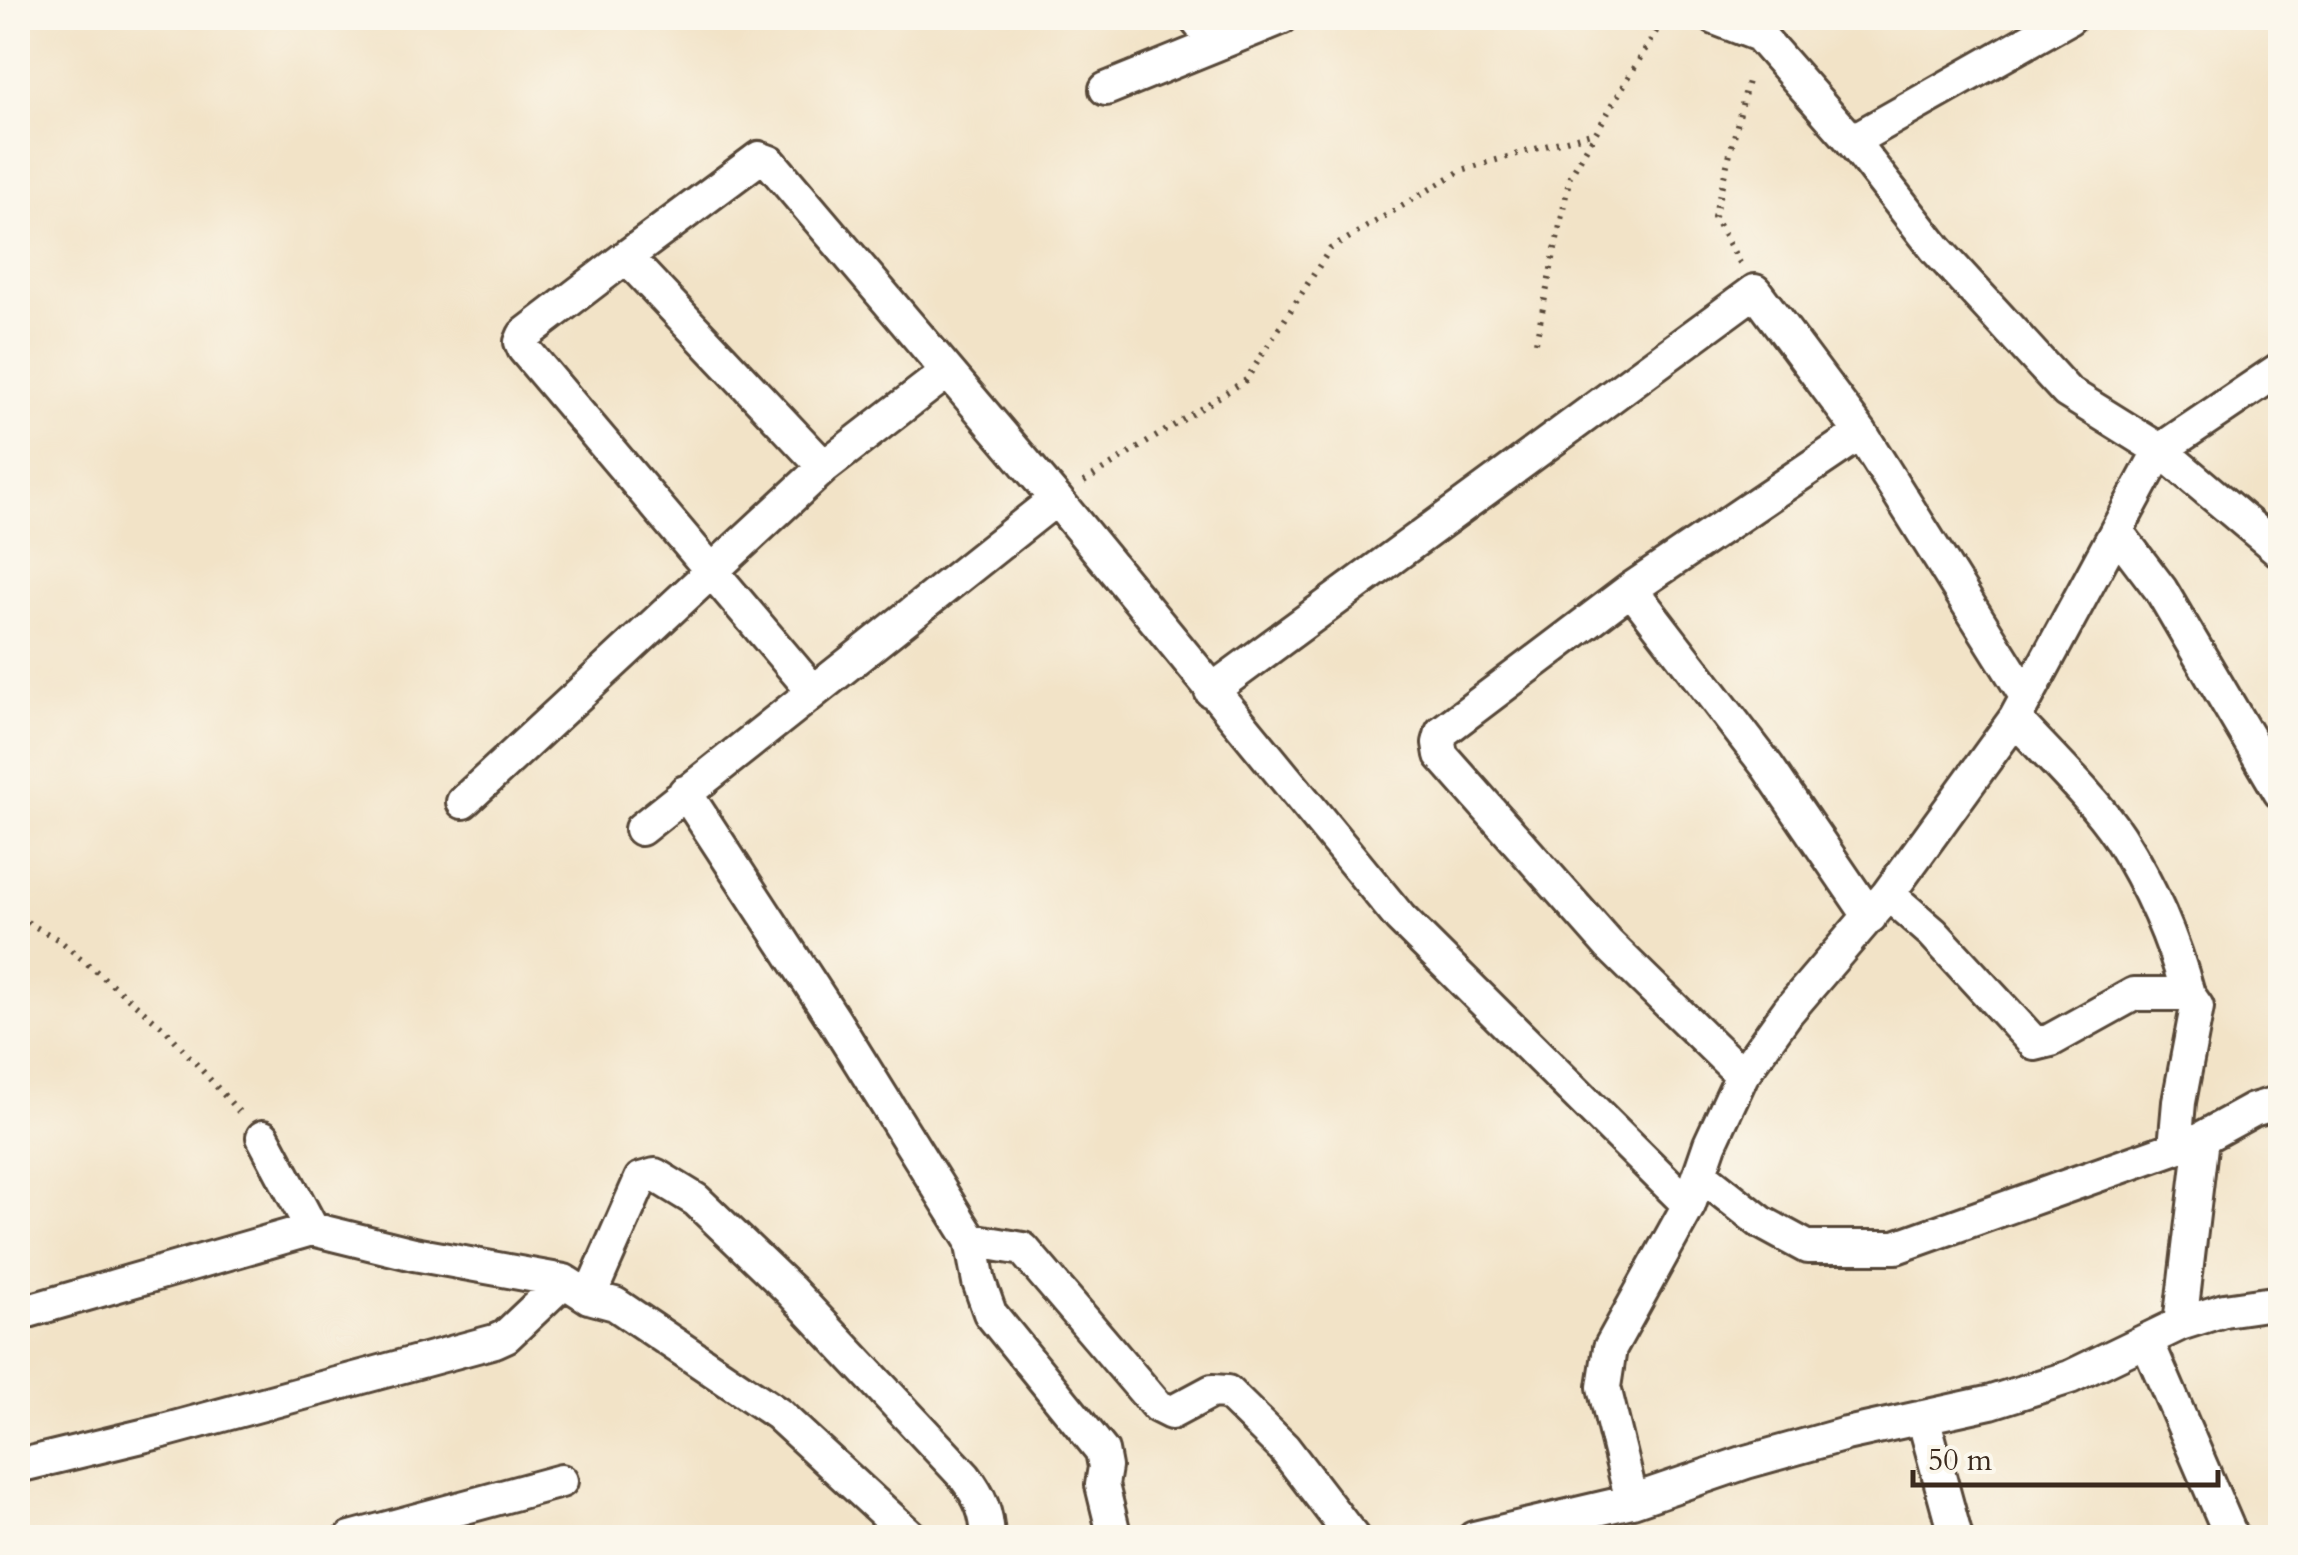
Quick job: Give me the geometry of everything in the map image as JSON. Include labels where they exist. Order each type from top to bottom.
[{"type":"street","points":[[1195,18],[1216,44]]},
{"type":"street","points":[[1106,89],[1281,18]]},
{"type":"street","points":[[1715,18],[1759,35],[1852,142],[1936,249],[2068,392],[2160,450],[2280,550]]},
{"type":"street","points":[[1852,142],[2068,18]]},
{"type":"street","points":[[813,691],[521,342],[524,335],[758,158],[765,160],[1056,499],[1400,918],[1694,1190],[1807,1246],[1896,1247],[2188,1143],[2254,1110],[2280,1102]]},
{"type":"street","points":[[626,258],[824,466]]},
{"type":"street","points":[[1210,691],[1754,291],[1861,433],[2021,708],[2117,834],[2154,898],[2177,951],[2188,994],[2198,1006],[2179,1102],[2188,1143],[2180,1324]]},
{"type":"street","points":[[1632,1501],[1604,1387],[1604,1370],[1610,1348],[1694,1190],[1742,1074],[1788,1012],[1879,906],[2021,708],[2160,450],[2280,369]]},
{"type":"street","points":[[463,802],[824,466],[947,372]]},
{"type":"street","points":[[1742,1074],[1609,945],[1441,756],[1439,743],[1442,732],[1630,589],[1861,433]]},
{"type":"street","points":[[641,828],[1056,499]]},
{"type":"street","points":[[2118,532],[2160,590],[2280,792]]},
{"type":"street","points":[[1630,589],[1879,906],[1933,933],[2035,1044],[2052,1040],[2134,994],[2188,994]]},
{"type":"street","points":[[685,792],[971,1240],[990,1312],[1102,1451],[1106,1461],[1102,1485],[1114,1538]]},
{"type":"street","points":[[264,1137],[312,1229]]},
{"type":"street","points":[[18,1466],[163,1431],[506,1336],[576,1289],[641,1179],[655,1175],[696,1200],[790,1290],[965,1477],[980,1497],[988,1538]]},
{"type":"street","points":[[18,1314],[312,1229],[576,1289],[615,1304],[778,1414],[901,1534]]},
{"type":"street","points":[[971,1240],[1022,1249],[1157,1406],[1171,1413],[1212,1391],[1227,1392],[1284,1448],[1353,1538]]},
{"type":"street","points":[[1474,1538],[1632,1501],[1746,1462],[1991,1402],[2070,1378],[2180,1324],[2224,1310],[2280,1302]]},
{"type":"street","points":[[2147,1341],[2232,1538]]},
{"type":"street","points":[[1923,1417],[1956,1538]]},
{"type":"street","points":[[351,1538],[561,1481]]},
{"type":"path","points":[[1536,342],[1570,176],[1664,18]]},
{"type":"path","points":[[1754,291],[1714,217],[1759,35]]},
{"type":"path","points":[[1056,499],[1246,380],[1330,249],[1462,170],[1594,132]]},
{"type":"path","points":[[18,917],[59,940],[166,1030],[264,1137]]}]
